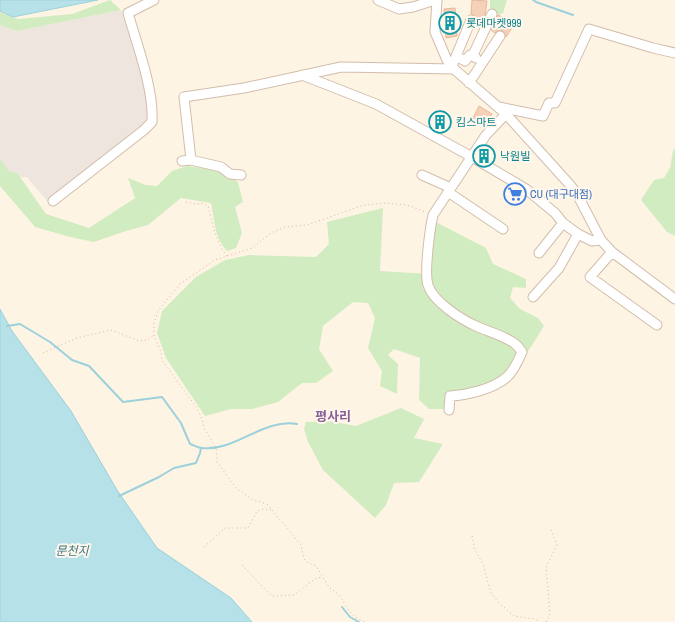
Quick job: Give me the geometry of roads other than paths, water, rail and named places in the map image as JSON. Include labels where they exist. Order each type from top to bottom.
[{"type":"street","points":[[53,201],[144,130],[152,122],[153,110],[150,90],[128,12],[154,0]]},
{"type":"street","points":[[378,0],[399,9],[413,7],[436,0],[435,32],[453,68],[506,114],[571,186],[578,196],[601,240],[612,252],[675,299]]},
{"type":"street","points":[[456,56],[465,62],[470,55],[473,55],[492,14]]},
{"type":"street","points":[[453,68],[456,56],[471,20]]},
{"type":"street","points":[[497,106],[543,116],[549,103],[555,103],[589,29],[653,48],[675,52]]},
{"type":"street","points":[[499,36],[468,82],[480,62],[499,36]]},
{"type":"street","points":[[473,55],[480,62]]},
{"type":"street","points":[[191,160],[184,97],[244,88],[341,67],[453,68]]},
{"type":"street","points":[[302,75],[376,104],[472,157],[526,189],[555,213],[563,223],[578,234],[592,240],[601,240]]},
{"type":"street","points":[[449,410],[450,396],[467,395],[507,377],[515,367],[522,352],[515,343],[459,318],[447,309],[428,286],[426,276],[430,225],[433,215],[486,135],[506,114]]},
{"type":"street","points":[[182,161],[191,160],[221,167],[230,174],[241,175]]},
{"type":"street","points":[[422,175],[450,190],[503,229]]},
{"type":"street","points":[[539,253],[563,223]]},
{"type":"street","points":[[533,297],[559,268],[578,234]]},
{"type":"street","points":[[612,252],[590,277],[657,325]]},
{"type":"water","points":[[0,0],[98,0],[13,17],[0,11]]},
{"type":"water","name":"문천지","points":[[0,309],[12,331],[71,411],[117,490],[157,548],[231,598],[252,622],[0,622]]},
{"type":"waterway","points":[[533,0],[573,15]]},
{"type":"waterway","points":[[7,326],[20,324],[50,342],[72,360],[89,366],[123,402],[162,397],[181,423],[190,444],[199,448],[214,448],[226,445],[272,426],[285,423],[297,424]]},
{"type":"waterway","points":[[119,496],[159,477],[174,468],[196,463],[201,448]]},
{"type":"waterway","points":[[342,607],[350,617],[359,622]]},
{"type":"place","name":"롯데마켓999","points":[[450,23]]},
{"type":"place","name":"킴스마트","points":[[440,122]]},
{"type":"place","name":"낙원빌","points":[[484,156]]},
{"type":"place","name":"CU (대구대점)","points":[[515,194]]},
{"type":"district","name":"평사리","points":[[333,416]]}]
